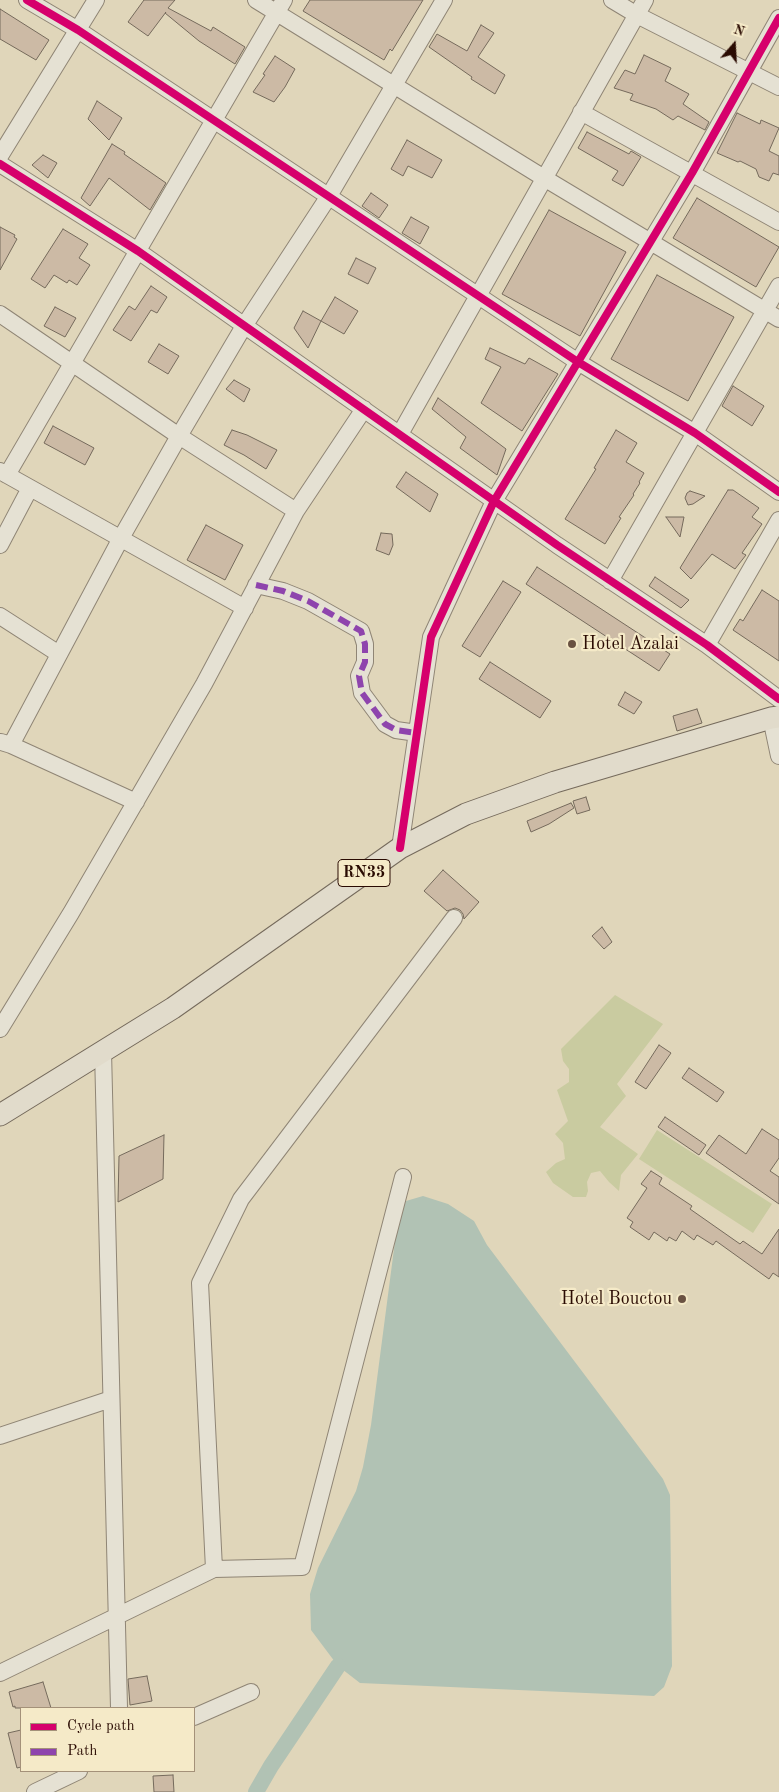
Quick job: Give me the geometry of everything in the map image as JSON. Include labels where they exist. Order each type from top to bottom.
[{"type":"main road","name":"RN33","points":[[0,1115],[173,1008],[400,848],[466,814],[555,782],[776,711]]},
{"type":"street","points":[[27,0],[78,30],[578,362],[695,432],[779,492]]},
{"type":"street","points":[[0,156],[96,0]]},
{"type":"street","points":[[256,0],[280,6],[393,85],[779,319]]},
{"type":"street","points":[[136,802],[5,744],[59,654],[178,436],[244,326],[329,196],[444,0]]},
{"type":"street","points":[[612,0],[637,15],[779,87]]},
{"type":"street","points":[[400,434],[645,0]]},
{"type":"street","points":[[244,608],[3,473],[72,363],[280,6]]},
{"type":"street","points":[[400,848],[431,637],[494,501],[692,173],[779,18]]},
{"type":"street","points":[[581,112],[779,222]]},
{"type":"street","points":[[0,164],[138,251],[494,501],[707,645],[776,711],[779,756]]},
{"type":"street","points":[[610,581],[779,286]]},
{"type":"street","points":[[0,314],[178,436],[296,511]]},
{"type":"street","points":[[0,1029],[71,913],[204,684],[296,511],[364,409]]},
{"type":"street","points":[[0,545],[30,488]]},
{"type":"street","points":[[707,645],[779,520]]},
{"type":"street","points":[[256,585],[308,601],[361,630],[365,644],[365,662],[359,676],[362,694],[385,724],[396,730],[417,734]]},
{"type":"street","points":[[0,616],[59,654]]},
{"type":"street","points":[[214,1569],[200,1283],[241,1199],[454,918]]},
{"type":"street","points":[[103,1051],[119,1707]]},
{"type":"street","points":[[0,1673],[214,1569],[302,1567],[403,1177]]},
{"type":"street","points":[[0,1436],[111,1399]]},
{"type":"street","points":[[195,1717],[251,1692]]},
{"type":"street","points":[[35,1792],[77,1772]]},
{"type":"green space","points":[[615,995],[663,1024],[617,1084],[626,1096],[600,1127],[638,1154],[621,1175],[619,1191],[600,1171],[591,1173],[587,1182],[588,1191],[586,1197],[573,1197],[553,1183],[546,1172],[556,1163],[565,1159],[563,1143],[555,1134],[568,1121],[557,1090],[569,1082],[569,1069],[563,1061],[561,1049]]},
{"type":"green space","points":[[657,1130],[772,1204],[753,1233],[639,1159]]},
{"type":"shaded area","points":[[423,1196],[448,1204],[474,1221],[487,1245],[663,1479],[670,1495],[672,1666],[664,1687],[654,1696],[360,1683],[338,1666],[311,1630],[310,1594],[318,1568],[356,1491],[363,1467],[371,1425],[397,1226],[406,1201]]},
{"type":"building","points":[[144,0],[175,0],[168,8],[211,31],[213,27],[245,47],[235,64],[199,41],[165,13],[148,36],[128,22]]},
{"type":"building","points":[[310,0],[423,0],[392,51],[390,49],[384,60],[303,11]]},
{"type":"building","points":[[0,9],[49,40],[36,60],[0,39]]},
{"type":"building","points":[[481,25],[494,33],[478,57],[505,75],[495,94],[471,79],[472,77],[429,47],[437,34],[467,51]]},
{"type":"building","points":[[644,55],[671,68],[665,81],[689,94],[683,104],[709,122],[705,130],[678,116],[673,120],[656,109],[630,100],[633,94],[614,88],[625,70],[635,74]]},
{"type":"building","points":[[275,56],[295,69],[274,102],[253,92]]},
{"type":"building","points":[[97,101],[122,118],[109,140],[88,119]]},
{"type":"building","points":[[737,113],[760,124],[761,120],[779,128],[769,151],[779,156],[779,175],[773,173],[769,181],[759,177],[756,169],[717,153]]},
{"type":"building","points":[[587,132],[629,154],[631,151],[641,157],[623,186],[612,180],[618,171],[578,148]]},
{"type":"building","points":[[407,140],[442,160],[432,178],[408,166],[403,176],[391,169]]},
{"type":"building","points":[[112,144],[166,183],[150,210],[109,178],[90,206],[81,198]]},
{"type":"building","points":[[43,155],[57,163],[48,178],[32,165]]},
{"type":"building","points":[[371,193],[388,205],[379,218],[362,206]]},
{"type":"building","points":[[697,198],[779,247],[756,287],[673,238]]},
{"type":"building","points":[[549,210],[626,252],[580,336],[502,294]]},
{"type":"building","points":[[411,217],[429,227],[420,244],[402,233]]},
{"type":"building","points":[[0,227],[15,235],[14,237],[17,239],[0,270]]},
{"type":"building","points":[[63,229],[88,244],[79,258],[90,265],[77,285],[69,280],[67,283],[54,275],[45,288],[31,279]]},
{"type":"building","points":[[356,258],[376,268],[368,284],[348,274]]},
{"type":"building","points":[[657,275],[734,317],[688,401],[611,359]]},
{"type":"building","points":[[151,286],[167,297],[157,313],[151,310],[131,341],[113,330],[129,306],[135,310]]},
{"type":"building","points":[[335,297],[358,311],[344,334],[321,321]]},
{"type":"building","points":[[55,307],[76,318],[65,337],[44,326]]},
{"type":"building","points":[[303,311],[321,321],[308,348],[294,328]]},
{"type":"building","points":[[159,344],[179,356],[168,374],[148,362]]},
{"type":"building","points":[[490,348],[525,364],[529,358],[558,374],[522,431],[481,403],[501,367],[485,359]]},
{"type":"building","points":[[234,380],[250,389],[244,402],[226,389]]},
{"type":"building","points":[[733,386],[764,406],[752,426],[722,406]]},
{"type":"building","points":[[438,398],[506,449],[497,475],[460,448],[466,437],[432,409]]},
{"type":"building","points":[[53,426],[94,448],[85,465],[44,443]]},
{"type":"building","points":[[232,430],[247,435],[277,450],[266,469],[224,445]]},
{"type":"building","points":[[616,430],[637,443],[626,462],[644,473],[634,495],[619,517],[621,518],[605,544],[565,519],[596,469],[594,468]]},
{"type":"building","points":[[406,472],[438,494],[430,512],[396,487]]},
{"type":"building","points":[[728,490],[733,490],[759,508],[752,517],[762,524],[742,553],[746,555],[735,569],[712,554],[691,579],[680,568]]},
{"type":"building","points":[[690,491],[705,496],[688,505],[685,498]]},
{"type":"building","points":[[666,517],[684,517],[680,537]]},
{"type":"building","points":[[206,525],[243,545],[225,580],[187,560]]},
{"type":"building","points":[[381,533],[392,534],[393,545],[389,555],[376,550]]},
{"type":"building","points":[[537,567],[670,654],[659,671],[526,584]]},
{"type":"building","points":[[655,577],[689,600],[681,608],[649,586]]},
{"type":"building","points":[[503,581],[521,592],[480,657],[462,646]]},
{"type":"building","points":[[762,590],[779,601],[779,661],[733,630],[740,619],[743,621]]},
{"type":"building","points":[[490,662],[551,701],[540,718],[479,679]]},
{"type":"building","points":[[625,692],[642,702],[634,714],[618,705]]},
{"type":"building","points":[[697,709],[702,723],[677,731],[673,716]]},
{"type":"building","points":[[586,797],[590,810],[577,814],[573,801]]},
{"type":"building","points":[[571,803],[574,808],[549,824],[531,832],[527,821]]},
{"type":"building","points":[[443,870],[479,902],[464,919],[460,910],[455,908],[447,911],[424,891]]},
{"type":"building","points":[[602,927],[612,942],[604,949],[592,936]]},
{"type":"building","points":[[659,1045],[671,1053],[646,1089],[635,1082]]},
{"type":"building","points":[[689,1068],[724,1092],[717,1102],[682,1078]]},
{"type":"building","points":[[665,1117],[706,1145],[699,1155],[658,1127]]},
{"type":"building","points":[[762,1129],[779,1140],[779,1158],[770,1171],[779,1177],[779,1204],[706,1153],[719,1135],[746,1154]]},
{"type":"building","points":[[164,1135],[163,1179],[118,1202],[119,1156]]},
{"type":"building","points":[[651,1171],[662,1178],[659,1184],[692,1206],[690,1209],[740,1244],[743,1241],[762,1254],[779,1229],[779,1277],[773,1273],[769,1279],[716,1241],[713,1245],[697,1235],[694,1240],[682,1231],[676,1241],[669,1237],[667,1241],[654,1232],[649,1240],[630,1227],[633,1222],[627,1218],[647,1188],[641,1184]]},
{"type":"building","points":[[147,1676],[152,1701],[130,1705],[128,1679]]},
{"type":"building","points":[[43,1682],[51,1707],[15,1708],[15,1706],[13,1707],[9,1692]]},
{"type":"building","points":[[20,1730],[20,1767],[17,1768],[8,1733]]},
{"type":"building","points":[[173,1775],[174,1792],[154,1792],[153,1776]]},
{"type":"waterway","points":[[256,1792],[271,1766],[338,1666]]},
{"type":"marked path","points":[[256,585],[283,591],[308,601],[361,631],[365,644],[365,662],[359,676],[362,693],[385,724],[396,730],[417,733]]},
{"type":"cycle path","points":[[27,0],[78,30],[578,362],[695,433],[779,492]]},
{"type":"cycle path","points":[[400,848],[431,637],[494,501],[692,173],[779,18]]},
{"type":"cycle path","points":[[0,164],[138,251],[557,545],[707,645],[779,699]]},
{"type":"place","name":"Hotel Azalai","points":[[572,644]]},
{"type":"place","name":"Hotel Bouctou","points":[[682,1299]]}]
